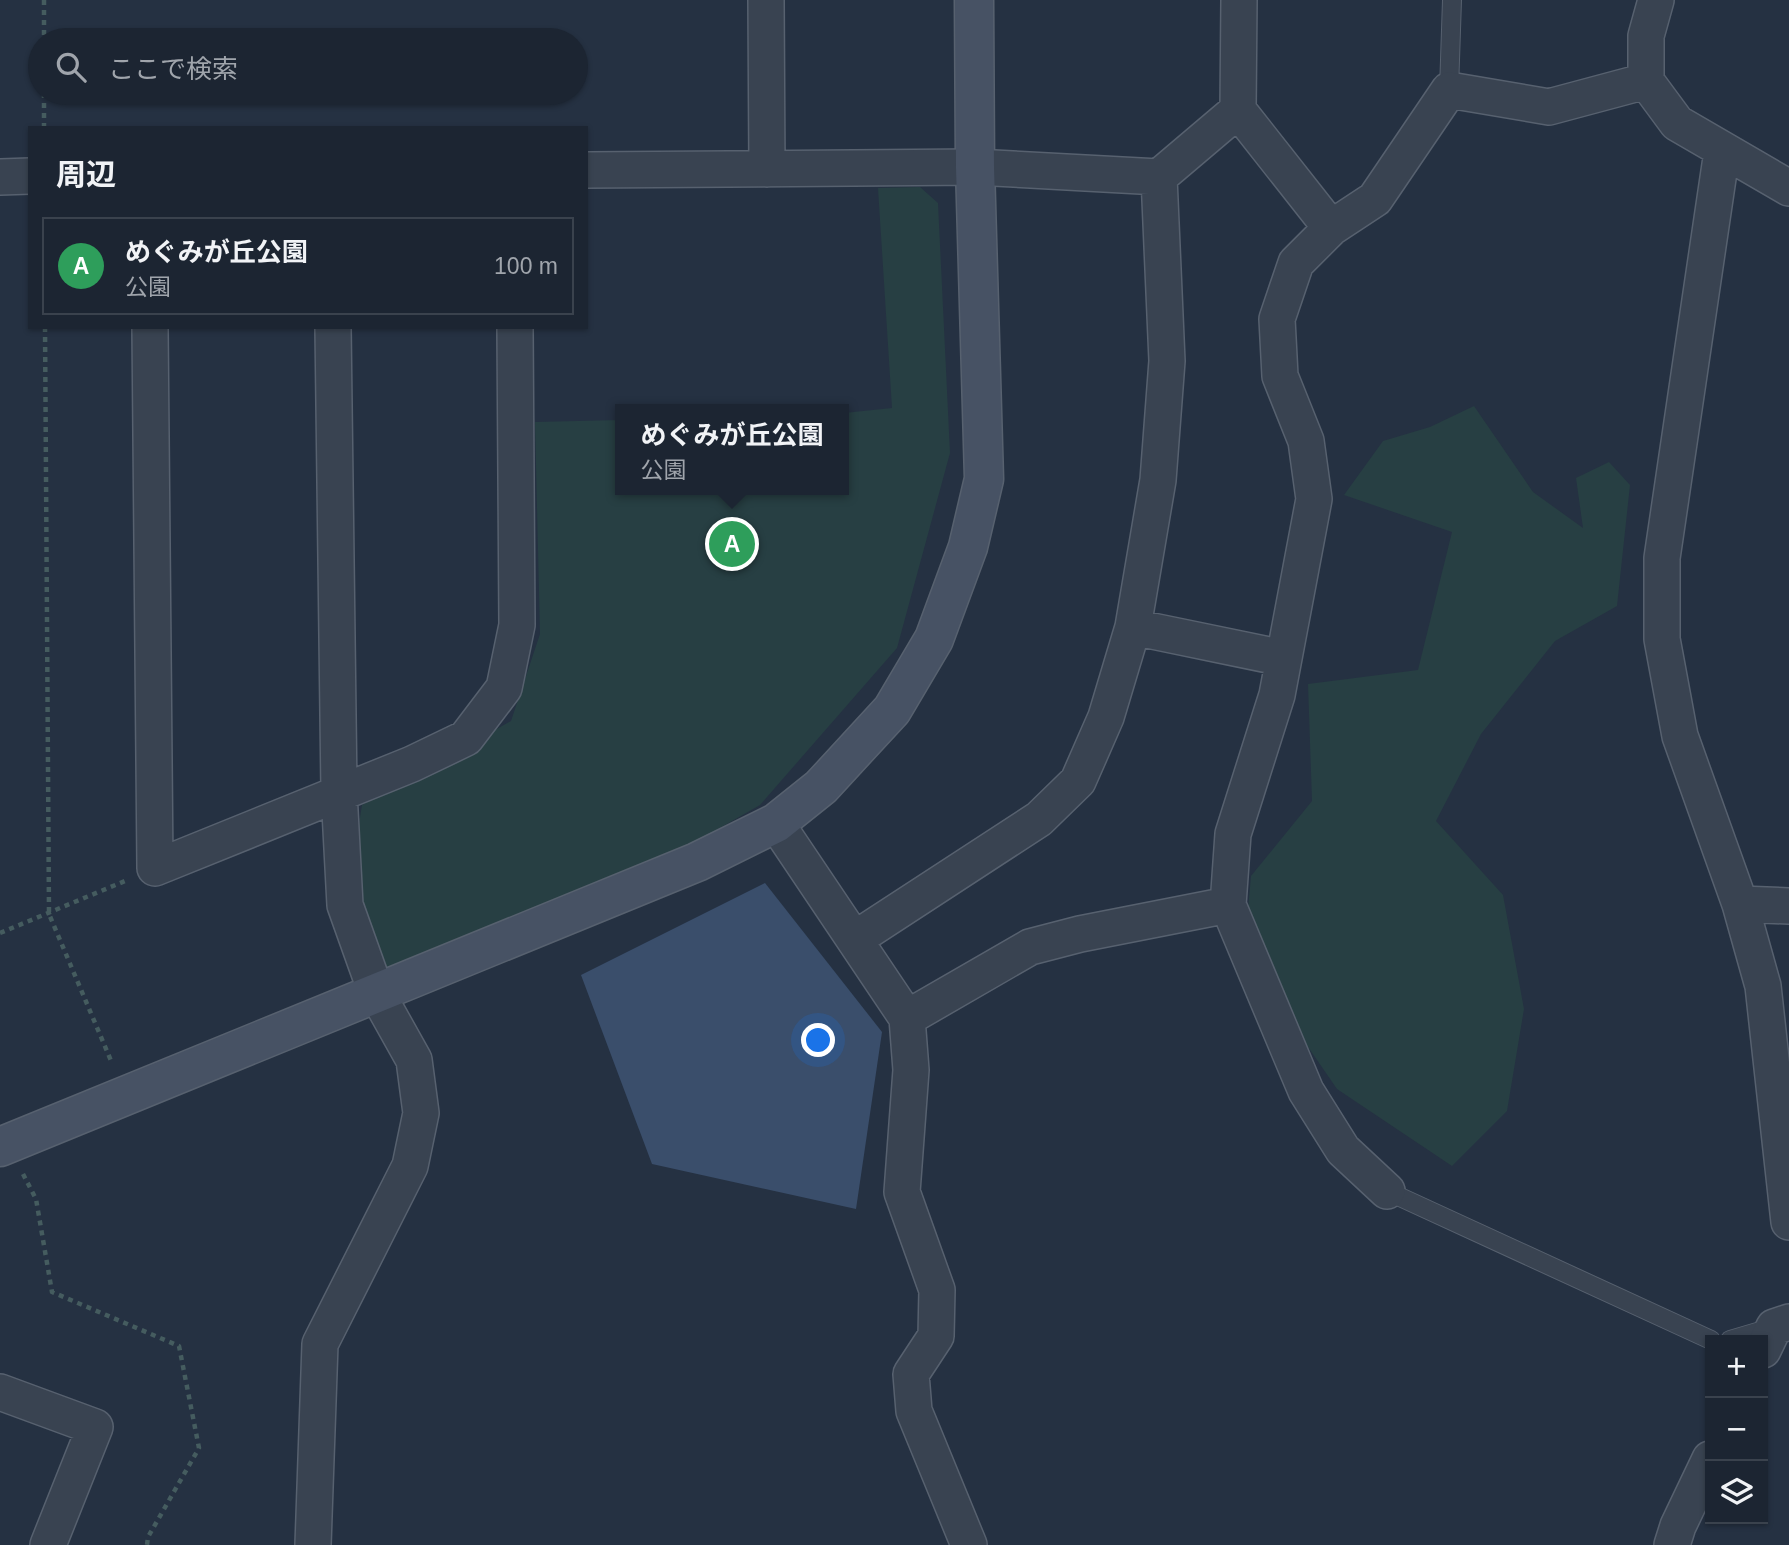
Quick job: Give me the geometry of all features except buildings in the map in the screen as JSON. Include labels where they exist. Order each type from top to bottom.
[{"type":"street","points":[[766,0],[767,169]]},
{"type":"street","points":[[0,1147],[697,862],[776,823],[821,787],[892,710],[934,639],[968,547],[984,479],[975,167],[974,0]]},
{"type":"street","points":[[1239,0],[1238,110],[1331,228]]},
{"type":"street","points":[[1656,0],[1646,36],[1646,81],[1677,123],[1722,152],[1789,188]]},
{"type":"street","points":[[1387,1191],[1343,1150],[1306,1091],[1228,905],[1233,834],[1277,695],[1314,499],[1306,441],[1280,376],[1277,319],[1296,263],[1331,228],[1375,199],[1449,90],[1549,107],[1646,81]]},
{"type":"street","points":[[588,170],[975,167],[1159,177],[1238,110]]},
{"type":"street","points":[[1722,152],[1662,558],[1662,639],[1680,736],[1740,904],[1763,986],[1789,1222]]},
{"type":"street","points":[[0,177],[28,176]]},
{"type":"street","points":[[855,939],[1039,819],[1078,781],[1106,717],[1133,627],[1158,480],[1167,361],[1159,177]]},
{"type":"street","points":[[150,329],[155,868],[412,764],[467,738],[504,688],[517,625],[515,329]]},
{"type":"street","points":[[313,1545],[320,1344],[410,1166],[421,1113],[414,1060],[376,992],[345,905],[339,792],[333,329]]},
{"type":"street","points":[[1133,627],[1283,658]]},
{"type":"street","points":[[776,823],[907,1018],[911,1070],[902,1192],[937,1290],[936,1336],[911,1374],[914,1411],[969,1545]]},
{"type":"street","points":[[1740,904],[1789,906]]},
{"type":"street","points":[[907,1018],[1030,947],[1080,934],[1228,905]]},
{"type":"street","points":[[0,1392],[95,1427],[48,1545]]},
{"type":"street","points":[[1672,1545],[1678,1526],[1709,1461]]},
{"type":"lane","points":[[1449,90],[1452,0]]},
{"type":"lane","points":[[1387,1191],[1705,1337]]},
{"type":"path","points":[[44,0],[44,28]]},
{"type":"path","points":[[44,105],[44,126]]},
{"type":"path","points":[[45,329],[49,914],[112,1064]]},
{"type":"path","points":[[0,933],[155,868]]},
{"type":"path","points":[[25,1178],[36,1199],[52,1292],[179,1346],[199,1448],[148,1537],[147,1545]]},
{"type":"green space","points":[[920,187],[938,203],[950,453],[897,648],[760,805],[683,849],[384,969],[352,867],[362,805],[511,721],[540,634],[535,422],[615,420],[615,495],[849,495],[849,412],[892,408],[878,188]]},
{"type":"green space","points":[[1474,406],[1533,492],[1583,528],[1576,478],[1609,462],[1630,485],[1617,606],[1555,641],[1481,734],[1436,821],[1503,895],[1524,1009],[1507,1111],[1452,1166],[1337,1089],[1244,954],[1251,876],[1312,801],[1308,684],[1418,670],[1452,532],[1344,495],[1383,441],[1430,427]]},
{"type":"water","points":[[765,883],[882,1032],[856,1209],[652,1164],[581,975]]},
{"type":"place","name":"めぐみが丘公園","points":[[732,544]]}]
